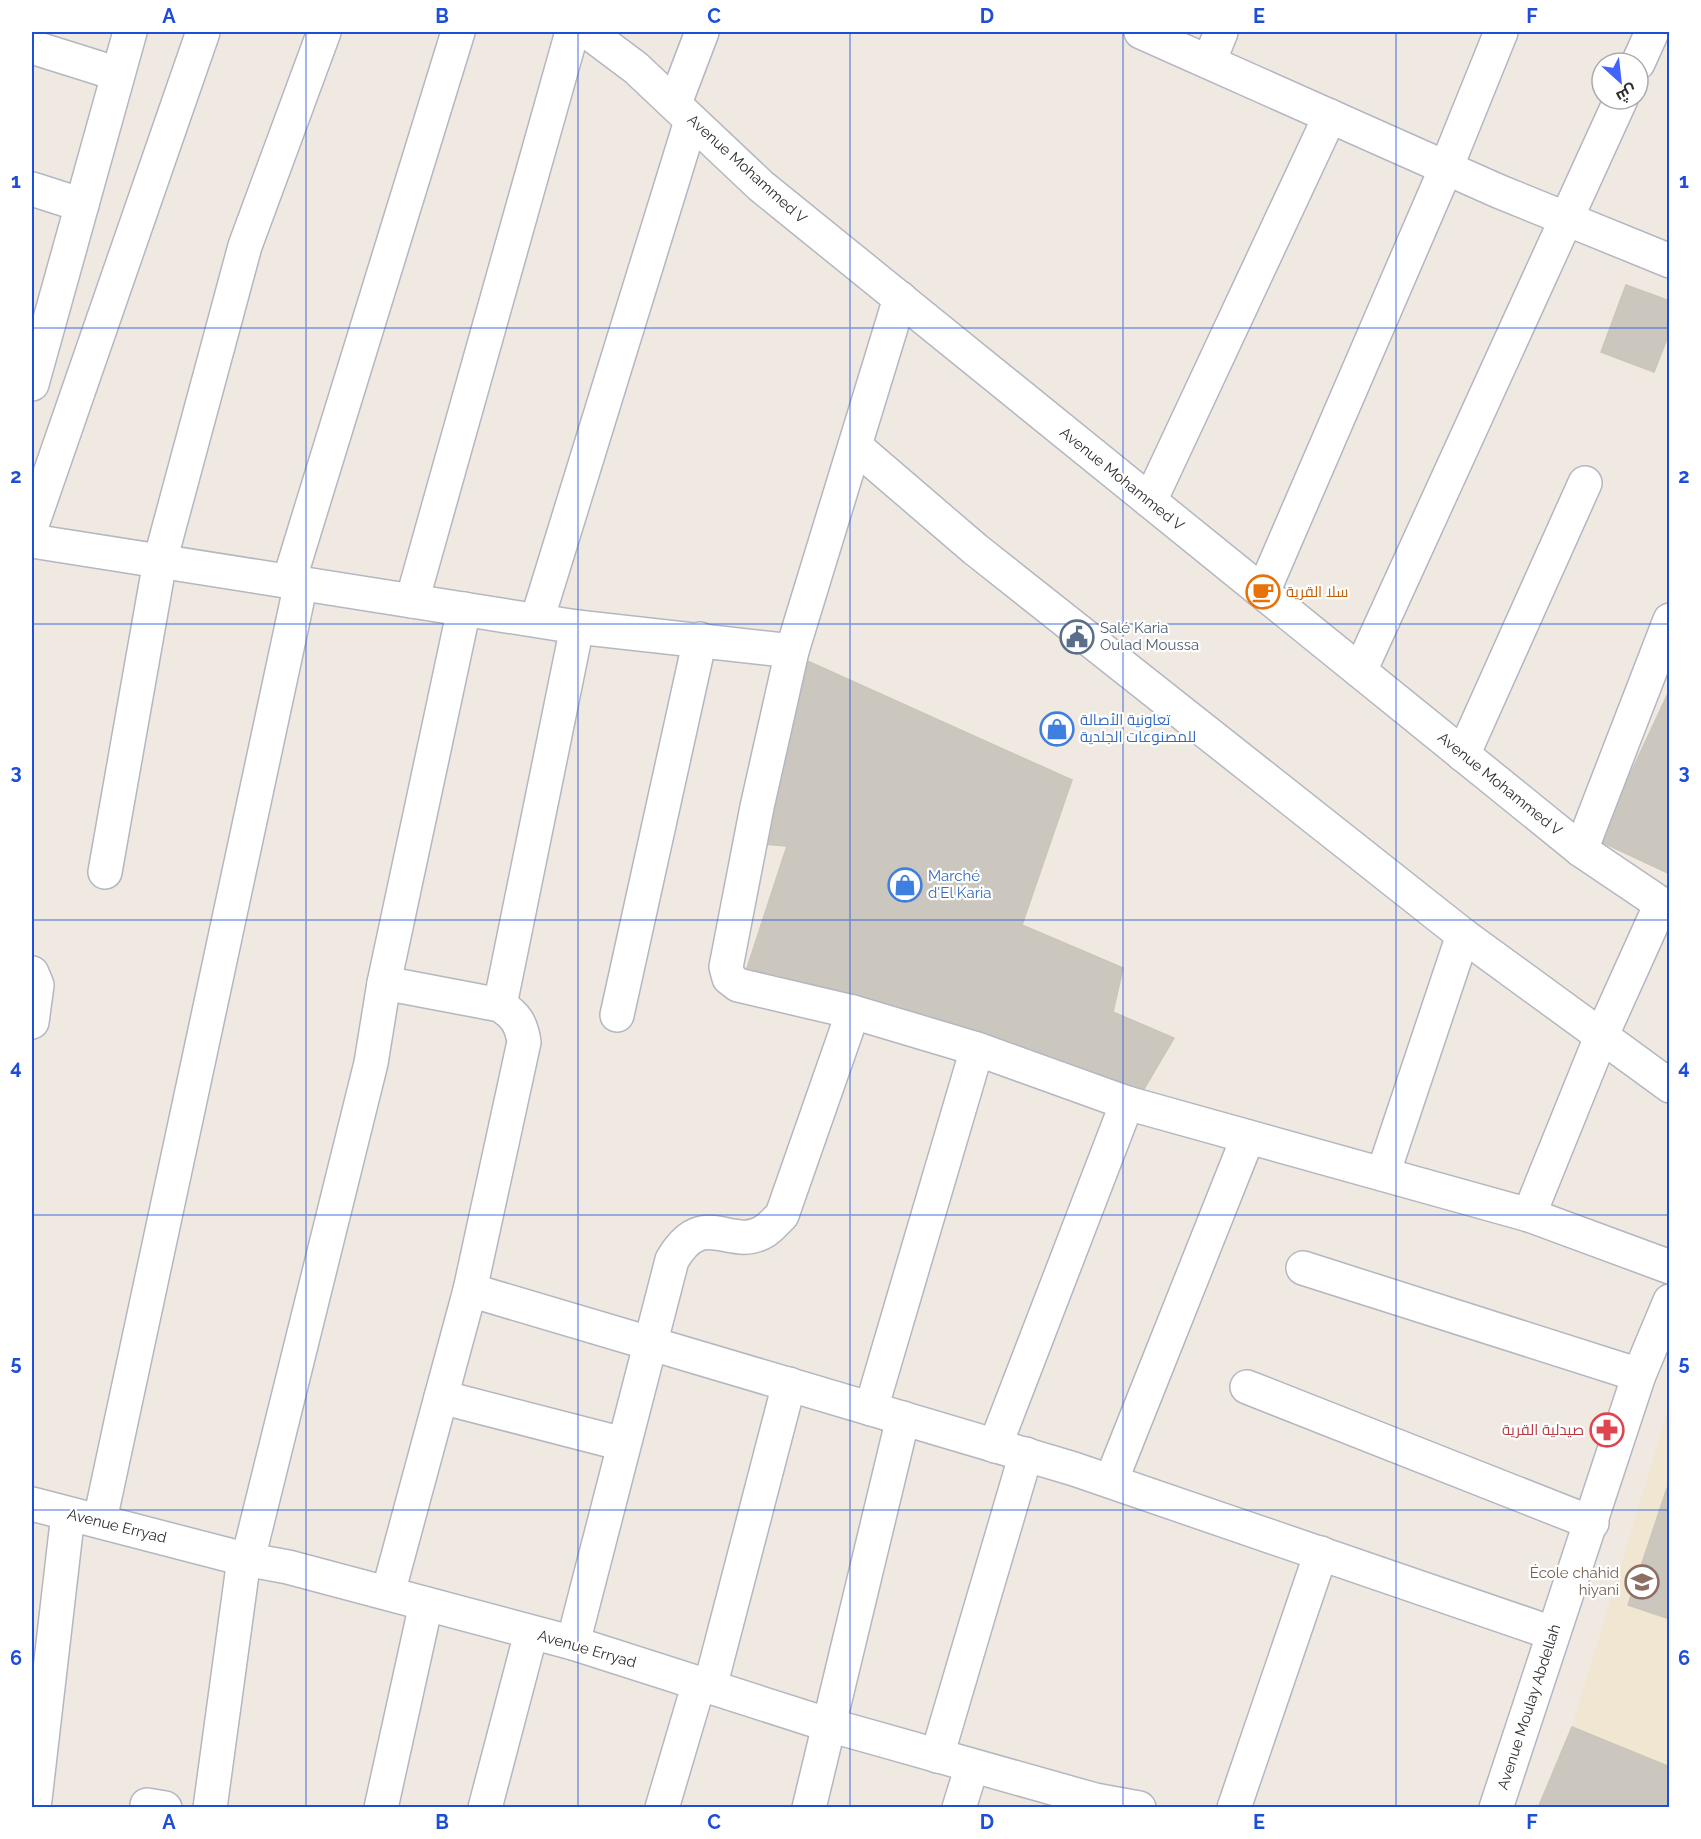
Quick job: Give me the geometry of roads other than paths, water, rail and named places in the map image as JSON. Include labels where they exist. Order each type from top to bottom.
[{"type":"street","points":[[32,384],[43,296],[82,205],[130,32]]},
{"type":"street","points":[[32,525],[203,32]]},
{"type":"street","points":[[105,872],[160,561],[245,246],[324,32]]},
{"type":"street","points":[[100,1520],[295,582],[458,32]]},
{"type":"street","points":[[412,601],[572,32]]},
{"type":"street","name":"Avenue Mohammed V","points":[[588,32],[636,68],[761,186],[1581,850],[1665,907]]},
{"type":"street","points":[[537,620],[683,112],[702,32]]},
{"type":"street","points":[[1141,32],[1446,168],[1670,261]]},
{"type":"street","points":[[1209,62],[1221,32]]},
{"type":"street","points":[[1263,592],[1446,168],[1501,32]]},
{"type":"street","points":[[1643,51],[1652,32]]},
{"type":"street","points":[[32,47],[118,74]]},
{"type":"street","points":[[1360,671],[1616,111]]},
{"type":"street","points":[[1150,501],[1330,116]]},
{"type":"street","points":[[32,189],[82,205]]},
{"type":"street","points":[[900,298],[792,651],[757,807],[726,967],[729,978],[738,985],[853,1012],[977,1049],[1127,1103],[1529,1215],[1670,1267]]},
{"type":"street","points":[[855,446],[975,549],[1462,935],[1670,1086]]},
{"type":"street","points":[[1463,754],[1585,483]]},
{"type":"street","points":[[32,541],[577,627],[792,651]]},
{"type":"street","points":[[210,1808],[246,1559],[371,1063],[384,982],[465,609]]},
{"type":"street","points":[[1581,850],[1670,620]]},
{"type":"street","points":[[500,1005],[577,627]]},
{"type":"street","points":[[617,1015],[700,639]]},
{"type":"street","points":[[1529,1215],[1601,1036],[1665,907]]},
{"type":"street","points":[[1383,1174],[1462,935]]},
{"type":"street","points":[[32,973],[37,985],[32,1022]]},
{"type":"street","points":[[384,982],[500,1005],[515,1015],[522,1026],[524,1042],[470,1290],[388,1593]]},
{"type":"street","points":[[573,1643],[622,1444],[672,1260],[695,1234],[704,1231],[751,1236],[764,1232],[782,1215],[853,1012]]},
{"type":"street","points":[[871,1409],[977,1049]]},
{"type":"street","points":[[995,1446],[1127,1103]]},
{"type":"street","points":[[1111,1481],[1248,1137]]},
{"type":"street","points":[[1303,1268],[1639,1375]]},
{"type":"street","points":[[470,1290],[1111,1481],[1552,1633]]},
{"type":"street","name":"Avenue Moulay Abdellah","points":[[1496,1808],[1639,1375],[1670,1301]]},
{"type":"street","points":[[662,1808],[705,1685],[789,1384]]},
{"type":"street","points":[[1247,1387],[1592,1523]]},
{"type":"street","points":[[441,1397],[622,1444]]},
{"type":"street","points":[[809,1808],[903,1418]]},
{"type":"street","points":[[937,1756],[1026,1455]]},
{"type":"street","name":"Avenue Erryad","points":[[32,1504],[246,1559],[288,1567],[573,1643],[829,1725],[1094,1804],[1139,1808]]},
{"type":"street","points":[[34,1808],[68,1514]]},
{"type":"street","points":[[1233,1808],[1321,1553]]},
{"type":"street","points":[[381,1808],[426,1604]]},
{"type":"street","points":[[485,1808],[531,1633]]},
{"type":"street","points":[[959,1808],[972,1766]]},
{"type":"place","name":"سلا القرية","points":[[1263,592]]},
{"type":"place","name":"Salé Karia Oulad Moussa","points":[[1077,637]]},
{"type":"place","name":"تعاونية الأصالة للمصنوعات الجلدية","points":[[1057,729]]},
{"type":"place","name":"Marché d'El Karia","points":[[905,885]]},
{"type":"place","name":"صيدلية القرية","points":[[1607,1430]]},
{"type":"place","name":"École chahid hiyani","points":[[1642,1582]]}]
